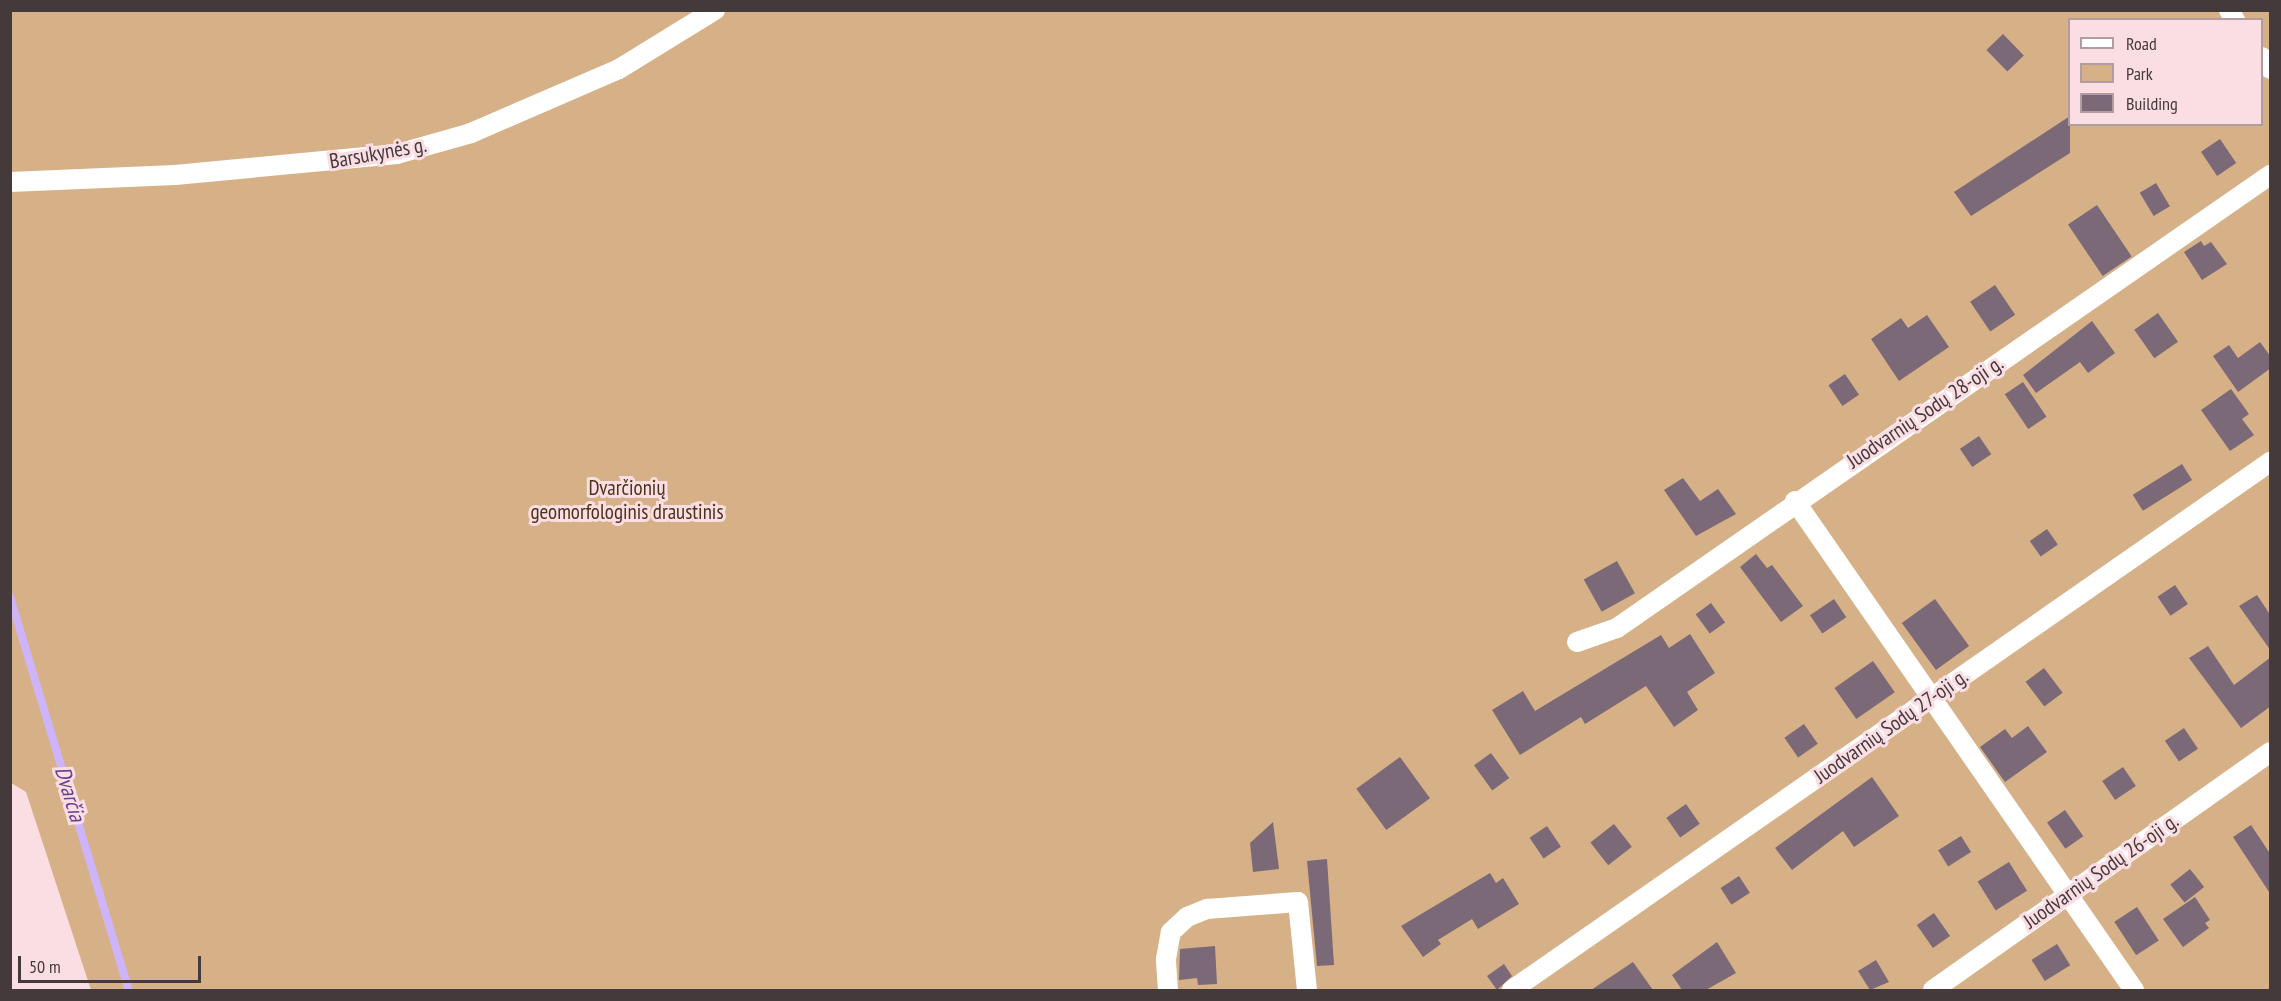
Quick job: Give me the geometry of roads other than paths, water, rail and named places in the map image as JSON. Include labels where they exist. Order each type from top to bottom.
[{"type":"street","name":"Barsukynės g.","points":[[10,182],[175,175],[397,154],[471,133],[619,69],[715,10]]},
{"type":"street","name":"Juodvarnių Sodų 28-oji g.","points":[[1577,642],[1617,628],[1795,501],[2271,175]]},
{"type":"street","name":"Juodvarnių Sodų 27-oji g.","points":[[1512,990],[2271,462]]},
{"type":"street","points":[[1795,501],[2134,990]]},
{"type":"street","name":"Juodvarnių Sodų 26-oji g.","points":[[1933,990],[2271,752]]},
{"type":"street","points":[[1168,990],[1166,958],[1172,932],[1187,917],[1207,909],[1298,902],[1306,990]]},
{"type":"waterway","name":"Dvarčia","points":[[10,597],[129,990]]},
{"type":"park label","name":"Dvarčionių geomorfologinis draustinis","points":[[627,500]]}]
